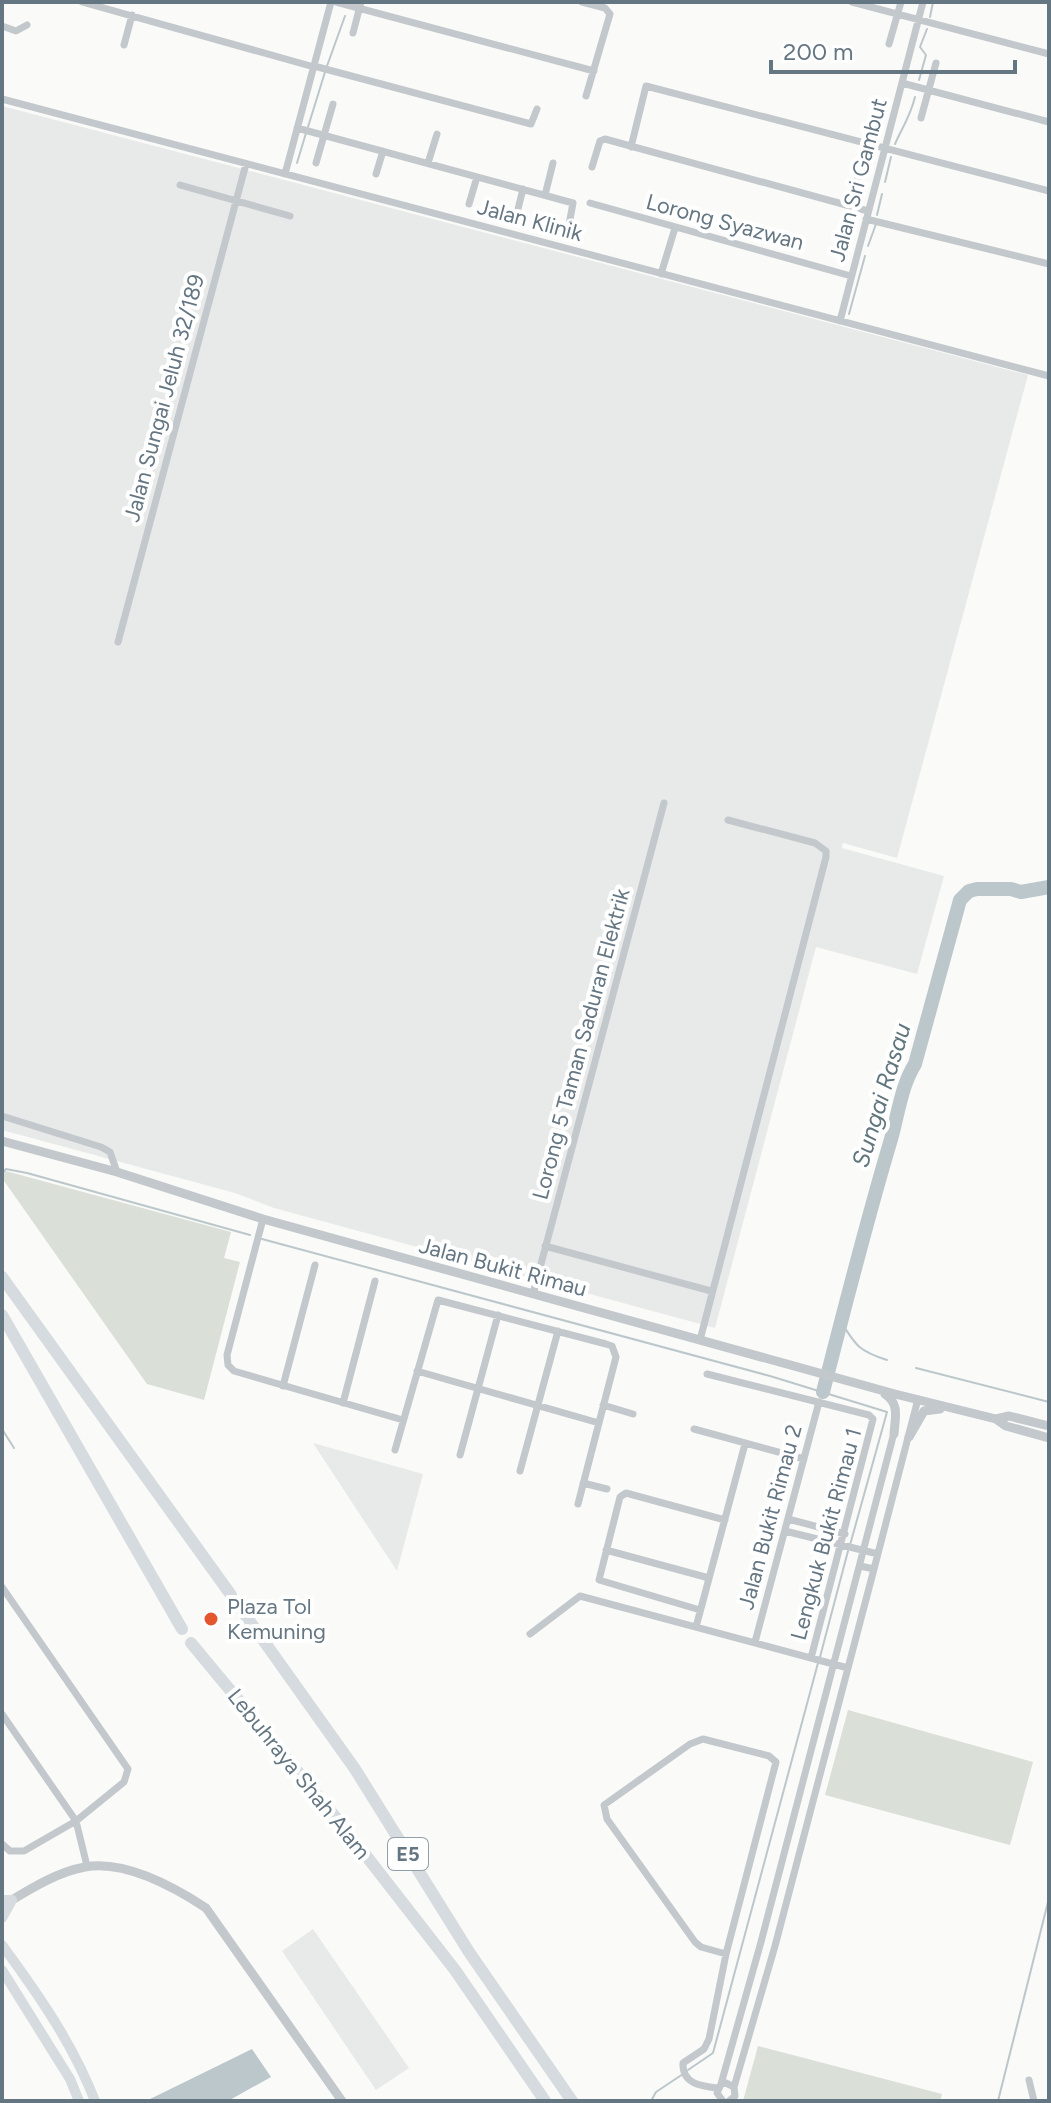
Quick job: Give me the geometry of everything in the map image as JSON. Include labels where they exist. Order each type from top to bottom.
[{"type":"highway","points":[[2,1277],[231,1595]]},
{"type":"highway","points":[[2,1315],[182,1629]]},
{"type":"highway","name":"Lebuhraya Shah Alam","points":[[241,1609],[355,1769],[469,1952],[572,2101]]},
{"type":"highway","name":"Lebuhraya Shah Alam","points":[[191,1643],[333,1814],[455,1970],[545,2101]]},
{"type":"main road","points":[[2,1918],[5,1902]]},
{"type":"main road","points":[[2,1945],[59,2028],[95,2101]]},
{"type":"main road","points":[[2,1970],[70,2079],[79,2101]]},
{"type":"street","points":[[82,2],[531,124],[537,109]]},
{"type":"street","points":[[285,174],[306,130],[334,2],[361,5],[594,71]]},
{"type":"street","points":[[582,2],[605,8],[610,14],[586,96]]},
{"type":"street","points":[[852,2],[1049,54]]},
{"type":"street","points":[[889,44],[901,2]]},
{"type":"street","name":"Jalan Sri Gambut","points":[[840,321],[923,2]]},
{"type":"street","points":[[353,33],[361,5]]},
{"type":"street","points":[[124,45],[132,15]]},
{"type":"street","points":[[2,26],[16,31],[27,25]]},
{"type":"street","points":[[921,118],[936,63]]},
{"type":"street","points":[[902,83],[1049,122]]},
{"type":"street","points":[[631,147],[646,86],[1049,191]]},
{"type":"street","name":"Jalan Klinik","points":[[2,99],[1049,376]]},
{"type":"street","points":[[316,163],[333,104]]},
{"type":"street","points":[[306,130],[573,203],[568,230]]},
{"type":"street","points":[[428,163],[437,134]]},
{"type":"street","points":[[592,167],[600,141],[605,139],[1049,264]]},
{"type":"street","points":[[850,206],[867,143]]},
{"type":"street","points":[[376,174],[383,151]]},
{"type":"street","points":[[545,195],[553,163]]},
{"type":"street","name":"Jalan Sungai Jeluh 32/189","points":[[118,642],[246,164]]},
{"type":"street","points":[[469,204],[477,177]]},
{"type":"street","points":[[180,185],[290,216]]},
{"type":"street","points":[[518,209],[523,189]]},
{"type":"street","name":"Lorong Syazwan","points":[[590,203],[851,276]]},
{"type":"street","points":[[661,274],[675,228]]},
{"type":"street","name":"Lorong 5 Taman Saduran Elektrik","points":[[533,1294],[664,803]]},
{"type":"street","points":[[700,1340],[826,857],[826,851],[815,843],[728,820]]},
{"type":"street","points":[[2,1116],[101,1147],[110,1152],[117,1172]]},
{"type":"street","name":"Jalan Bukit Rimau","points":[[2,1141],[117,1172],[263,1219],[996,1419],[1006,1426],[1049,1438]]},
{"type":"street","points":[[263,1219],[227,1361],[234,1371],[403,1420]]},
{"type":"street","points":[[545,1246],[711,1291]]},
{"type":"street","points":[[283,1386],[315,1265]]},
{"type":"street","points":[[343,1403],[375,1281]]},
{"type":"street","points":[[395,1450],[438,1300],[606,1344],[615,1351],[616,1357],[578,1504]]},
{"type":"street","points":[[460,1455],[498,1315]]},
{"type":"street","points":[[520,1471],[558,1331]]},
{"type":"street","points":[[417,1371],[599,1423]]},
{"type":"street","points":[[707,1374],[819,1402]]},
{"type":"street","points":[[874,1388],[894,1402],[894,1434]]},
{"type":"street","points":[[904,1396],[860,1550],[860,1566],[822,1661],[761,1942],[720,2086],[719,2098],[726,2101],[735,2096],[734,2087],[775,1946],[918,1399]]},
{"type":"street","name":"Lengkuk Bukit Rimau 1","points":[[819,1402],[869,1415],[873,1419],[845,1534],[822,1661]]},
{"type":"street","name":"Jalan Bukit Rimau 2","points":[[755,1642],[819,1402]]},
{"type":"street","points":[[603,1405],[633,1414]]},
{"type":"street","points":[[909,1437],[924,1411],[967,1411]]},
{"type":"street","name":"Jalan Bukit Rimau","points":[[996,1419],[1009,1416],[1049,1426]]},
{"type":"street","points":[[694,1429],[804,1459]]},
{"type":"street","points":[[696,1627],[745,1444]]},
{"type":"street","points":[[583,1483],[607,1489]]},
{"type":"street","points":[[700,1610],[601,1582],[598,1577],[622,1493],[725,1520]]},
{"type":"street","points":[[788,1519],[845,1534]]},
{"type":"street","points":[[785,1531],[878,1554]]},
{"type":"street","points":[[606,1550],[709,1578]]},
{"type":"street","points":[[860,1566],[874,1569]]},
{"type":"street","points":[[2,1587],[128,1769],[124,1782],[76,1821],[24,1851],[10,1851],[2,1844]]},
{"type":"street","points":[[530,1634],[580,1596],[848,1668]]},
{"type":"street","points":[[2,1714],[76,1821],[87,1866]]},
{"type":"street","points":[[726,1954],[701,1947],[695,1942],[607,1819],[604,1810],[604,1805],[616,1796],[690,1744],[703,1739],[769,1756],[776,1762],[726,1954],[707,2045],[685,2060],[684,2073],[697,2084],[730,2084],[734,2087]]},
{"type":"street","points":[[5,1902],[53,1878],[87,1866],[109,1867],[146,1876],[181,1891],[206,1908],[342,2101]]},
{"type":"street","points":[[1029,2080],[1034,2101]]},
{"type":"shaded area","points":[[2,106],[1028,375],[897,858],[843,843],[842,848],[944,876],[917,974],[816,947],[715,1328],[2,1130]]},
{"type":"shaded area","points":[[2,1170],[231,1232],[224,1258],[240,1262],[204,1400],[147,1384],[2,1178]]},
{"type":"shaded area","points":[[313,1443],[423,1474],[397,1571]]},
{"type":"shaded area","points":[[848,1710],[1033,1762],[1010,1845],[825,1795]]},
{"type":"shaded area","points":[[313,1929],[409,2068],[376,2090],[282,1951]]},
{"type":"shaded area","points":[[758,2046],[942,2094],[940,2101],[743,2101]]},
{"type":"shaded area","points":[[252,2049],[271,2077],[228,2101],[146,2101]]},
{"type":"waterway","points":[[930,17],[933,2]]},
{"type":"waterway","points":[[327,66],[345,16]]},
{"type":"waterway","points":[[919,80],[926,55],[920,47],[927,29]]},
{"type":"waterway","points":[[308,127],[325,72]]},
{"type":"waterway","points":[[895,144],[915,97]]},
{"type":"waterway","points":[[297,163],[306,133]]},
{"type":"waterway","points":[[885,182],[891,157]]},
{"type":"waterway","points":[[877,215],[882,194]]},
{"type":"waterway","points":[[868,246],[876,224]]},
{"type":"waterway","points":[[849,314],[865,256]]},
{"type":"waterway","name":"Sungai Rasau","points":[[823,1392],[903,1093],[915,1064],[960,900],[969,891],[977,889],[1021,892],[1049,887]]},
{"type":"waterway","points":[[2,1173],[6,1169],[27,1173],[250,1235]]},
{"type":"waterway","points":[[262,1239],[770,1376],[887,1412],[850,1545]]},
{"type":"waterway","points":[[841,1322],[859,1347],[887,1360]]},
{"type":"waterway","points":[[916,1368],[1049,1402]]},
{"type":"waterway","points":[[2,1429],[14,1448]]},
{"type":"waterway","points":[[820,1657],[848,1551]]},
{"type":"waterway","points":[[688,2070],[713,2053],[818,1663]]},
{"type":"waterway","points":[[998,2101],[1049,1898]]},
{"type":"waterway","points":[[651,2101],[656,2092],[683,2074]]},
{"type":"place","name":"Plaza Tol Kemuning","points":[[211,1619]]}]
